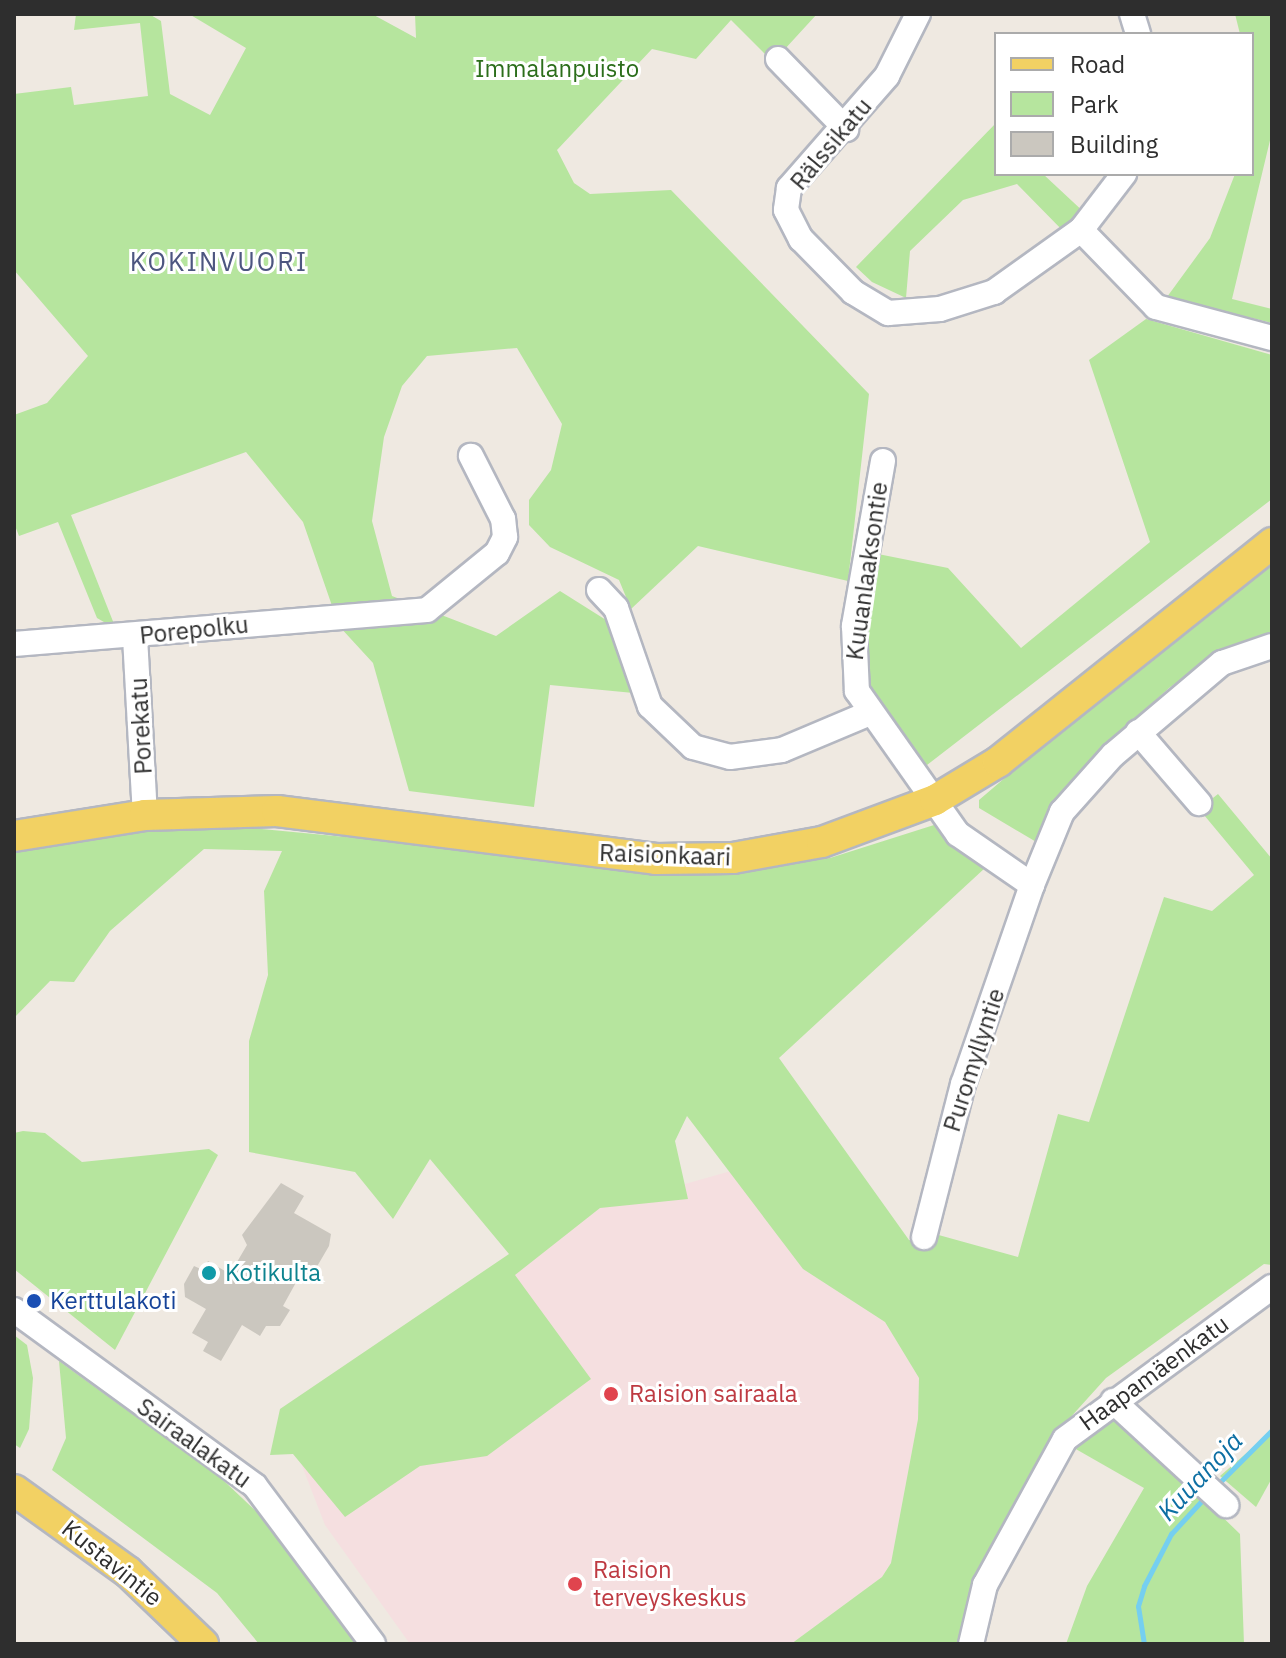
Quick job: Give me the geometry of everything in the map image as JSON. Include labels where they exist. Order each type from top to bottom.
[{"type":"main road","name":"Raisionkaari","points":[[14,836],[145,815],[277,811],[572,851],[701,860],[822,842],[935,800],[1051,722],[1272,543]]},
{"type":"main road","name":"Kustavintie","points":[[14,1490],[128,1572],[203,1644]]},
{"type":"street","name":"Rälssikatu","points":[[918,14],[887,76],[846,129],[789,188],[786,210],[826,269],[888,313],[940,309],[994,292],[1081,230],[1122,176]]},
{"type":"street","points":[[778,59],[846,129]]},
{"type":"street","points":[[1081,230],[1163,311],[1272,338]]},
{"type":"street","name":"Porepolku","points":[[14,644],[135,637],[374,611],[402,617],[427,610],[497,553],[505,537],[503,519],[471,456]]},
{"type":"street","name":"Kuuanlaaksontie","points":[[883,461],[852,656],[857,691],[935,800]]},
{"type":"street","points":[[599,590],[616,608],[650,706],[693,747],[730,757],[782,750],[870,713]]},
{"type":"street","name":"Porekatu","points":[[135,637],[145,815]]},
{"type":"street","name":"Puromyllyntie","points":[[924,1237],[963,1084],[1032,885],[1062,812],[1138,732],[1222,663],[1272,646]]},
{"type":"street","points":[[1138,732],[1199,803]]},
{"type":"street","points":[[935,800],[958,834],[1032,885]]},
{"type":"street","name":"Haapamäenkatu","points":[[971,1644],[985,1585],[1065,1439],[1272,1287]]},
{"type":"street","name":"Sairaalakatu","points":[[14,1310],[255,1486],[373,1644]]},
{"type":"street","points":[[1113,1401],[1205,1480],[1226,1505]]},
{"type":"shaded area","name":"Raision sairaala","points":[[731,1171],[803,1269],[885,1322],[919,1378],[918,1419],[891,1563],[882,1577],[791,1644],[410,1644],[325,1525],[280,1409],[510,1254],[600,1208]]},
{"type":"green space","name":"Immalanpuisto","points":[[76,14],[149,14],[161,21],[170,94],[210,115],[246,48],[189,14],[372,14],[416,38],[415,14],[817,14],[773,62],[731,20],[696,59],[652,49],[557,150],[574,183],[590,194],[671,190],[869,394],[848,581],[698,546],[631,609],[619,580],[550,547],[529,525],[529,500],[551,470],[562,424],[517,348],[427,356],[402,386],[384,437],[372,521],[392,596],[496,636],[560,591],[614,625],[644,694],[550,685],[534,807],[409,791],[373,663],[339,626],[303,522],[246,452],[71,515],[116,629],[97,618],[58,522],[19,536],[14,523],[14,415],[47,403],[88,356],[14,270],[14,94],[71,87],[74,105],[148,96],[140,23],[74,30]]},
{"type":"green space","points":[[1235,14],[1272,14],[1272,132],[1232,299],[1272,309],[1272,323],[1167,297],[1210,238],[1234,176],[1254,176],[1254,32],[1240,32]]},
{"type":"green space","points":[[994,125],[994,176],[1045,176],[1087,215],[1068,236],[1017,184],[963,200],[910,251],[906,298],[872,282],[856,267]]},
{"type":"green space","points":[[1146,319],[1272,355],[1272,499],[927,765],[871,700],[860,642],[878,554],[948,568],[1021,648],[1150,542],[1089,360]]},
{"type":"green space","points":[[1272,559],[1272,634],[1217,653],[1169,688],[1108,744],[1038,843],[979,808],[979,800],[1013,771]]},
{"type":"green space","points":[[1218,794],[1272,859],[1272,1265],[1264,1264],[1106,1378],[1050,1440],[987,1553],[959,1644],[791,1644],[882,1577],[891,1563],[918,1419],[919,1378],[885,1322],[803,1269],[687,1116],[675,1141],[688,1199],[600,1208],[515,1275],[591,1379],[487,1456],[420,1466],[345,1517],[293,1454],[270,1455],[280,1409],[509,1254],[430,1159],[393,1219],[355,1172],[249,1152],[249,1041],[268,975],[264,891],[282,851],[204,849],[110,931],[74,982],[50,981],[14,1018],[14,851],[100,835],[221,825],[723,873],[830,858],[934,825],[985,868],[779,1058],[909,1240],[932,1247],[935,1234],[1018,1257],[1058,1114],[1089,1122],[1164,897],[1212,911],[1254,875],[1199,809]]},
{"type":"green space","points":[[14,1133],[45,1133],[82,1162],[209,1149],[218,1155],[115,1350],[14,1269]]},
{"type":"green space","points":[[14,1335],[27,1345],[33,1378],[29,1429],[20,1448],[14,1444]]},
{"type":"green space","points":[[59,1361],[222,1479],[259,1514],[359,1644],[259,1644],[217,1593],[52,1470],[66,1438]]},
{"type":"green space","points":[[1112,1410],[1240,1534],[1244,1644],[1066,1644],[1087,1586],[1144,1488],[1074,1448]]},
{"type":"green space","points":[[1272,1431],[1272,1478],[1256,1507],[1220,1476]]},
{"type":"building","name":"Kotikulta","points":[[281,1183],[304,1196],[294,1213],[331,1234],[329,1246],[308,1282],[299,1277],[283,1306],[290,1310],[280,1326],[266,1326],[260,1336],[242,1325],[221,1361],[203,1351],[208,1342],[192,1333],[206,1309],[185,1297],[184,1284],[194,1266],[203,1270],[208,1261],[230,1274],[247,1245],[242,1235]]},
{"type":"waterway","name":"Kuuanoja","points":[[1217,1485],[1272,1430]]},
{"type":"waterway","name":"Kuuanoja","points":[[1144,1644],[1138,1606],[1144,1586],[1171,1534],[1207,1495]]},
{"type":"place","name":"Kotikulta","points":[[209,1273]]},
{"type":"place","name":"Kerttulakoti","points":[[34,1301]]},
{"type":"place","name":"Raision sairaala","points":[[611,1394]]},
{"type":"place","name":"Raision terveyskeskus","points":[[575,1584]]},
{"type":"district","name":"KOKINVUORI","points":[[219,262]]}]
